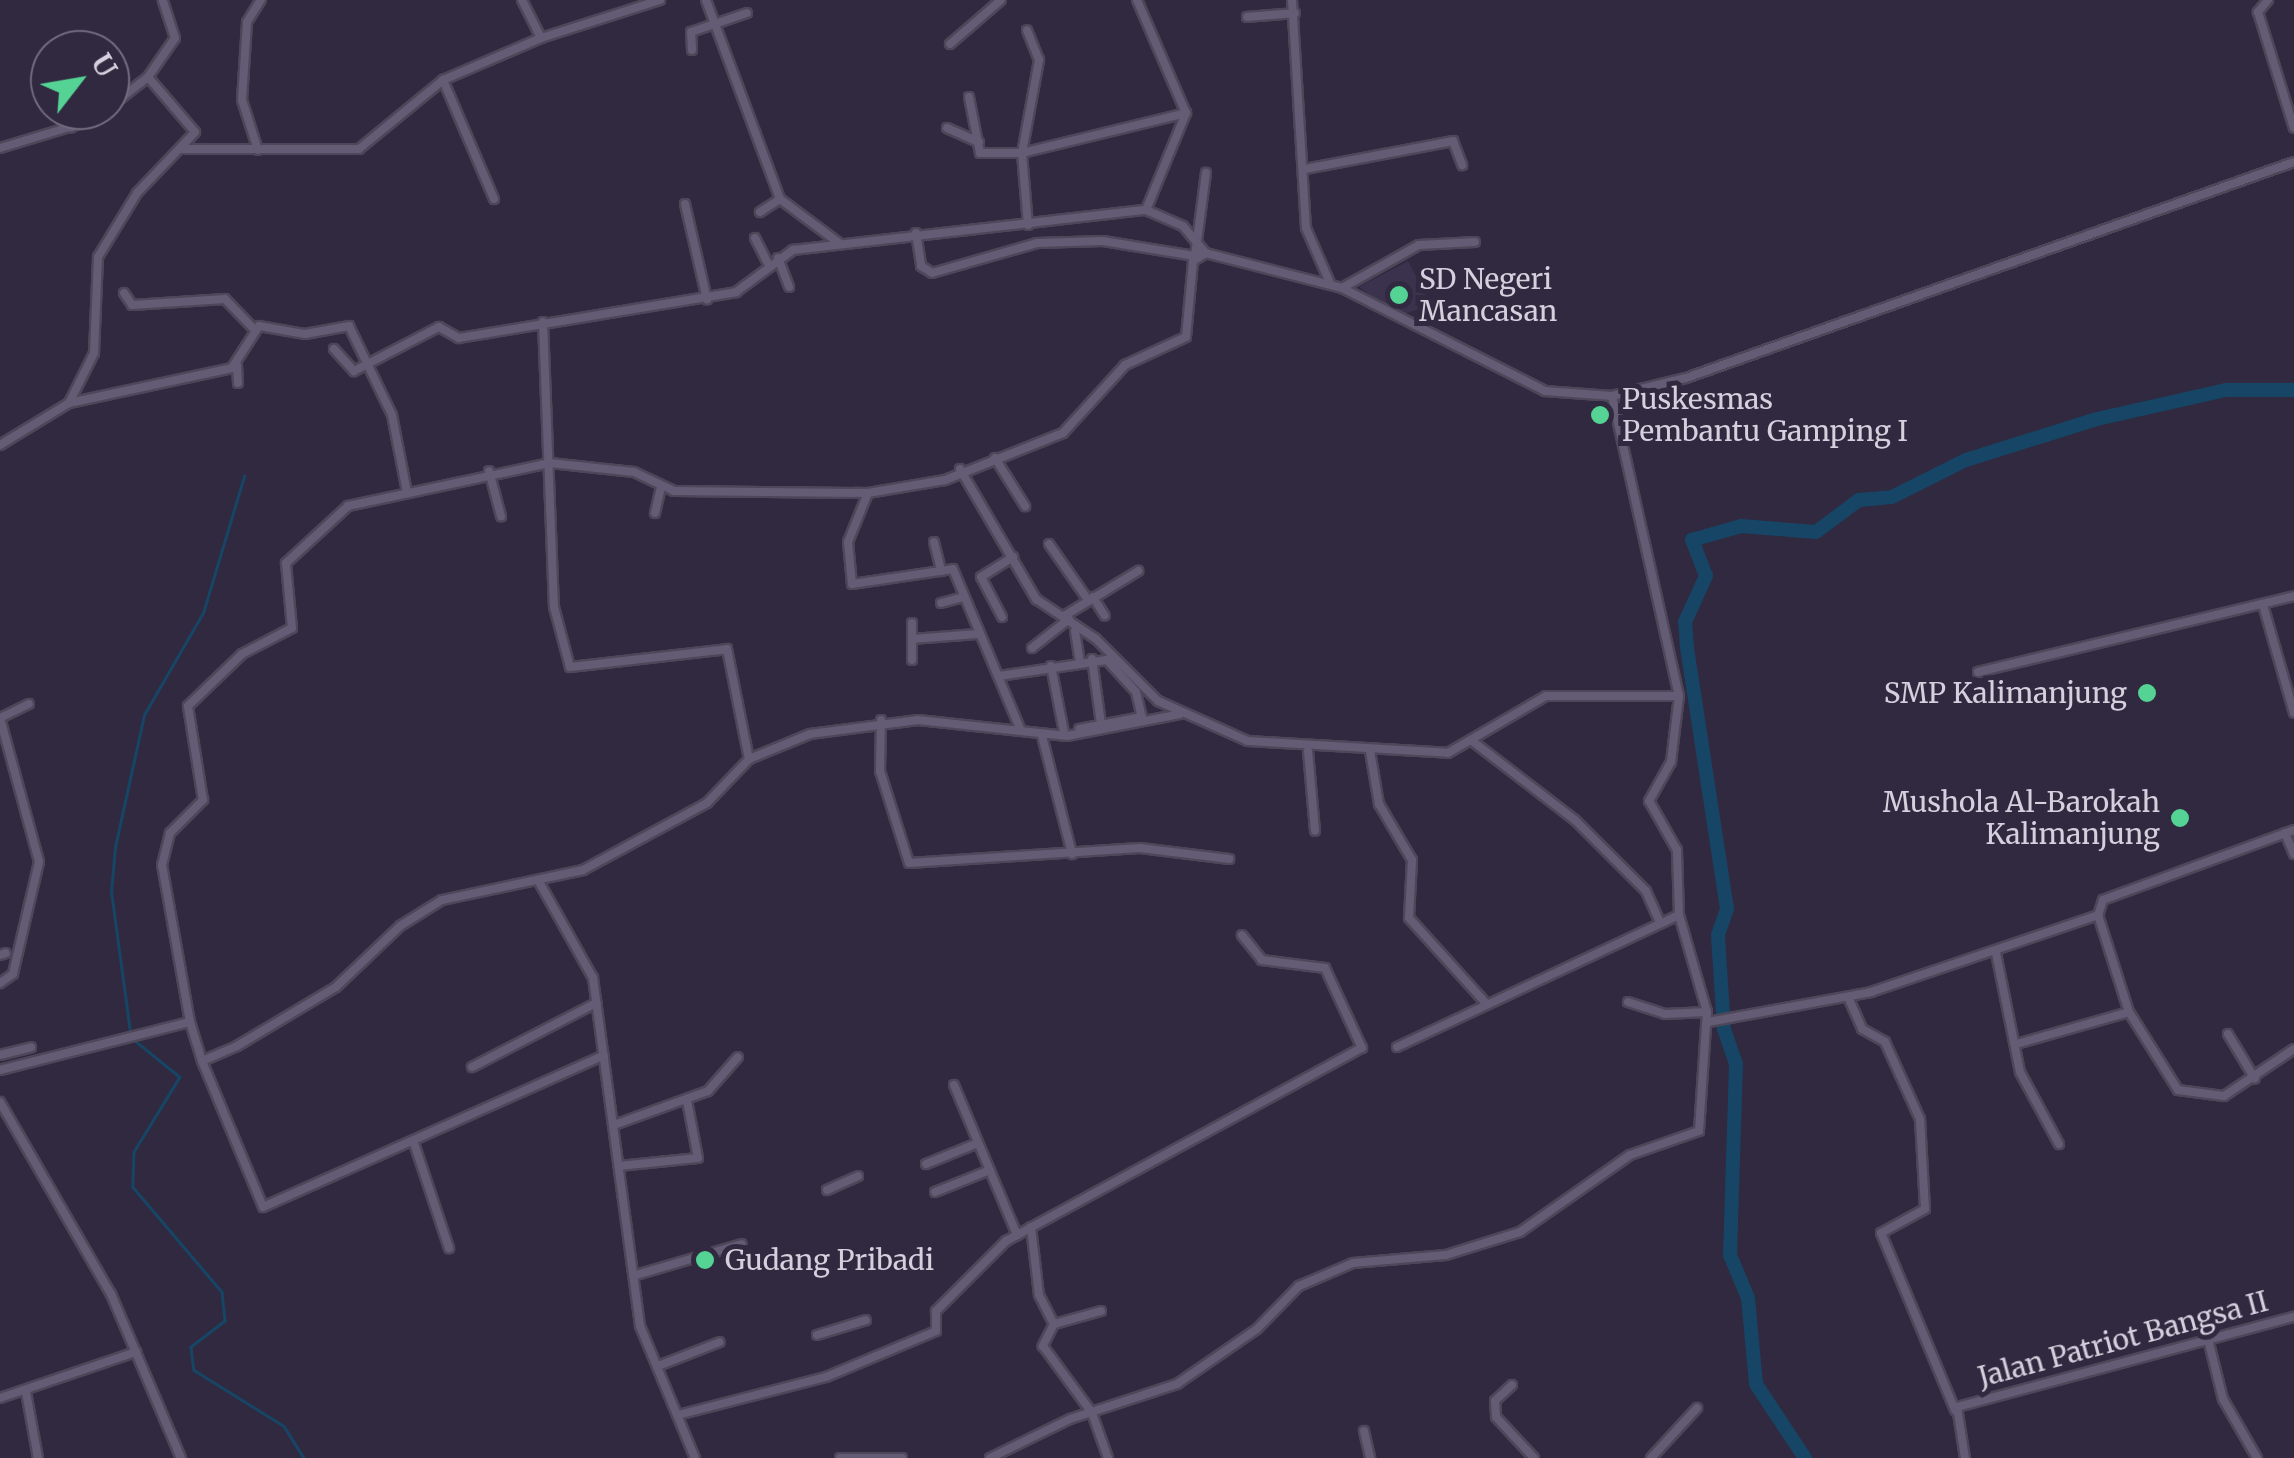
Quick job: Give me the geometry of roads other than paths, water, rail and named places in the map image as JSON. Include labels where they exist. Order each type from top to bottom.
[{"type":"street","points":[[130,92],[148,77],[175,38],[164,0]]},
{"type":"street","points":[[258,150],[242,100],[246,22],[261,0]]},
{"type":"street","points":[[522,0],[541,38]]},
{"type":"street","points":[[181,149],[361,149],[443,80],[541,38],[659,0]]},
{"type":"street","points":[[706,0],[780,198],[839,242]]},
{"type":"street","points":[[950,44],[1001,0]]},
{"type":"street","points":[[1137,0],[1186,113],[1146,210]]},
{"type":"street","points":[[1292,0],[1306,228],[1330,283]]},
{"type":"street","points":[[2268,0],[2258,12],[2294,128]]},
{"type":"street","points":[[1247,17],[1295,13]]},
{"type":"street","points":[[692,50],[690,32],[747,14]]},
{"type":"street","points":[[1027,30],[1039,60],[1022,153],[1028,225]]},
{"type":"street","points":[[69,402],[94,353],[98,257],[138,192],[192,140],[190,123],[148,77]]},
{"type":"street","points":[[443,80],[494,199]]},
{"type":"street","points":[[969,97],[985,155],[1022,153],[1186,113]]},
{"type":"street","points":[[948,128],[979,142]]},
{"type":"street","points":[[0,148],[64,130]]},
{"type":"street","points":[[1305,169],[1453,141],[1462,165]]},
{"type":"street","points":[[916,233],[921,266],[932,273],[1037,243],[1103,240],[1196,256],[1206,253],[1330,283],[1545,391],[1612,396],[1686,378],[2294,162]]},
{"type":"street","points":[[604,1055],[414,1142],[259,1206],[244,1145],[216,1110],[190,1022],[162,865],[170,832],[204,800],[188,706],[242,654],[292,628],[286,562],[348,506],[489,471],[550,463],[634,472],[661,486],[868,493],[960,469],[1063,433],[1125,365],[1186,337],[1206,173]]},
{"type":"street","points":[[760,212],[780,198]]},
{"type":"street","points":[[685,204],[707,299]]},
{"type":"street","points":[[334,348],[350,370],[373,366],[439,328],[456,338],[707,299],[742,289],[778,258],[839,242],[916,233],[1028,225],[1146,210],[1196,242],[1206,253]]},
{"type":"street","points":[[755,238],[768,263]]},
{"type":"street","points":[[1342,288],[1419,245],[1475,242]]},
{"type":"street","points":[[778,258],[789,287]]},
{"type":"street","points":[[124,293],[132,305],[227,299],[254,329],[354,327],[373,366],[407,492]]},
{"type":"street","points":[[543,322],[554,607],[570,666],[728,649],[748,759]]},
{"type":"street","points":[[238,383],[238,365],[254,329]]},
{"type":"street","points":[[0,445],[69,402],[238,365]]},
{"type":"street","points":[[990,1458],[1092,1412],[1177,1384],[1256,1329],[1299,1286],[1353,1263],[1446,1255],[1520,1232],[1630,1155],[1694,1135],[1707,1012],[1679,915],[1677,850],[1649,801],[1671,762],[1679,696],[1612,396]]},
{"type":"street","points":[[995,458],[1025,506]]},
{"type":"street","points":[[960,469],[1036,599],[1066,617],[1180,714],[1308,751],[1448,753],[1546,696],[1679,696]]},
{"type":"street","points":[[489,471],[501,516]]},
{"type":"street","points":[[655,513],[661,486]]},
{"type":"street","points":[[868,493],[848,542],[852,584],[953,569],[977,634],[999,676],[1013,727],[1064,732],[1142,717],[1136,692],[1108,660],[1092,659],[999,676]]},
{"type":"street","points":[[934,542],[941,571]]},
{"type":"street","points":[[1049,544],[1106,616]]},
{"type":"street","points":[[1002,617],[982,580],[1013,557]]},
{"type":"street","points":[[1032,648],[1090,598],[1138,571]]},
{"type":"street","points":[[1978,672],[2294,596]]},
{"type":"street","points":[[941,603],[963,597]]},
{"type":"street","points":[[2263,605],[2294,713]]},
{"type":"street","points":[[912,623],[912,660]]},
{"type":"street","points":[[1075,631],[1080,661]]},
{"type":"street","points":[[912,640],[977,634]]},
{"type":"street","points":[[1092,659],[1101,724]]},
{"type":"street","points":[[1052,666],[1064,732]]},
{"type":"street","points":[[0,983],[12,977],[39,862],[0,718],[29,704]]},
{"type":"street","points":[[202,1061],[336,987],[400,926],[442,900],[583,870],[707,804],[748,759],[880,720],[1042,736],[1180,714]]},
{"type":"street","points":[[880,720],[880,771],[904,860],[1140,848],[1229,859]]},
{"type":"street","points":[[1042,736],[1072,854]]},
{"type":"street","points":[[1471,740],[1575,820],[1646,891],[1660,923]]},
{"type":"street","points":[[1308,751],[1315,831]]},
{"type":"street","points":[[1370,751],[1379,804],[1412,860],[1408,918],[1485,1002]]},
{"type":"street","points":[[2294,854],[2289,832],[2103,900],[2098,915],[2128,1012],[2183,1093],[2217,1098],[2256,1078],[2294,1049]]},
{"type":"street","points":[[538,880],[586,963],[604,1055],[640,1326],[694,1458]]},
{"type":"street","points":[[1397,1047],[1485,1002],[1679,915]]},
{"type":"street","points":[[1708,1022],[1848,997],[1996,953],[2098,915]]},
{"type":"street","points":[[678,1415],[826,1377],[936,1331],[936,1311],[955,1288],[1017,1235],[1362,1048],[1325,968],[1262,960],[1242,935]]},
{"type":"street","points":[[1996,953],[2020,1043],[2020,1072],[2060,1144]]},
{"type":"street","points":[[1848,997],[1862,1030],[1883,1038],[1920,1119],[1924,1211],[1881,1233],[1954,1410]]},
{"type":"street","points":[[1628,1002],[1664,1014],[1707,1012]]},
{"type":"street","points":[[472,1066],[596,1003]]},
{"type":"street","points":[[2020,1043],[2128,1012]]},
{"type":"street","points":[[0,1070],[144,1038],[190,1022]]},
{"type":"street","points":[[2228,1034],[2256,1078]]},
{"type":"street","points":[[0,1055],[32,1047]]},
{"type":"street","points":[[614,1125],[687,1101],[738,1057]]},
{"type":"street","points":[[954,1085],[1017,1235]]},
{"type":"street","points":[[619,1166],[698,1158],[704,1148],[687,1101]]},
{"type":"street","points":[[0,1102],[136,1352],[181,1458]]},
{"type":"street","points":[[414,1142],[449,1248]]},
{"type":"street","points":[[926,1164],[978,1144]]},
{"type":"street","points":[[934,1192],[990,1170]]},
{"type":"street","points":[[827,1190],[858,1176]]},
{"type":"street","points":[[1031,1228],[1039,1295],[1054,1324],[1045,1351],[1092,1412],[1108,1458]]},
{"type":"street","points":[[636,1275],[742,1244]]},
{"type":"street","points":[[1054,1324],[1101,1311]]},
{"type":"street","name":"Jalan Patriot Bangsa II","points":[[1965,1458],[1954,1410],[2294,1317]]},
{"type":"street","points":[[817,1335],[866,1320]]},
{"type":"street","points":[[2208,1338],[2224,1399],[2257,1458]]},
{"type":"street","points":[[658,1366],[720,1342]]},
{"type":"street","points":[[0,1398],[136,1352]]},
{"type":"street","points":[[1512,1385],[1494,1411],[1534,1458]]},
{"type":"street","points":[[26,1392],[38,1458]]},
{"type":"street","points":[[1651,1458],[1697,1408]]},
{"type":"street","points":[[1364,1431],[1370,1458]]},
{"type":"street","points":[[840,1458],[902,1458]]},
{"type":"waterway","points":[[1805,1458],[1756,1384],[1748,1298],[1730,1255],[1736,1064],[1724,1029],[1718,935],[1727,909],[1687,648],[1685,622],[1706,576],[1692,540],[1741,526],[1816,532],[1859,500],[1892,497],[1966,460],[2097,419],[2226,390],[2294,390]]},
{"type":"waterway","points":[[130,1032],[111,892],[115,847],[144,715],[203,613],[244,476]]},
{"type":"waterway","points":[[133,1039],[180,1077],[134,1152],[133,1187],[222,1292],[225,1321],[191,1347],[194,1370],[284,1426],[304,1458]]},
{"type":"place","name":"SD Negeri Mancasan","points":[[1399,295]]},
{"type":"place","name":"Puskesmas Pembantu Gamping I","points":[[1600,415]]},
{"type":"place","name":"SMP Kalimanjung","points":[[2147,693]]},
{"type":"place","name":"Mushola Al-Barokah Kalimanjung","points":[[2180,818]]},
{"type":"place","name":"Gudang Pribadi","points":[[705,1260]]}]
